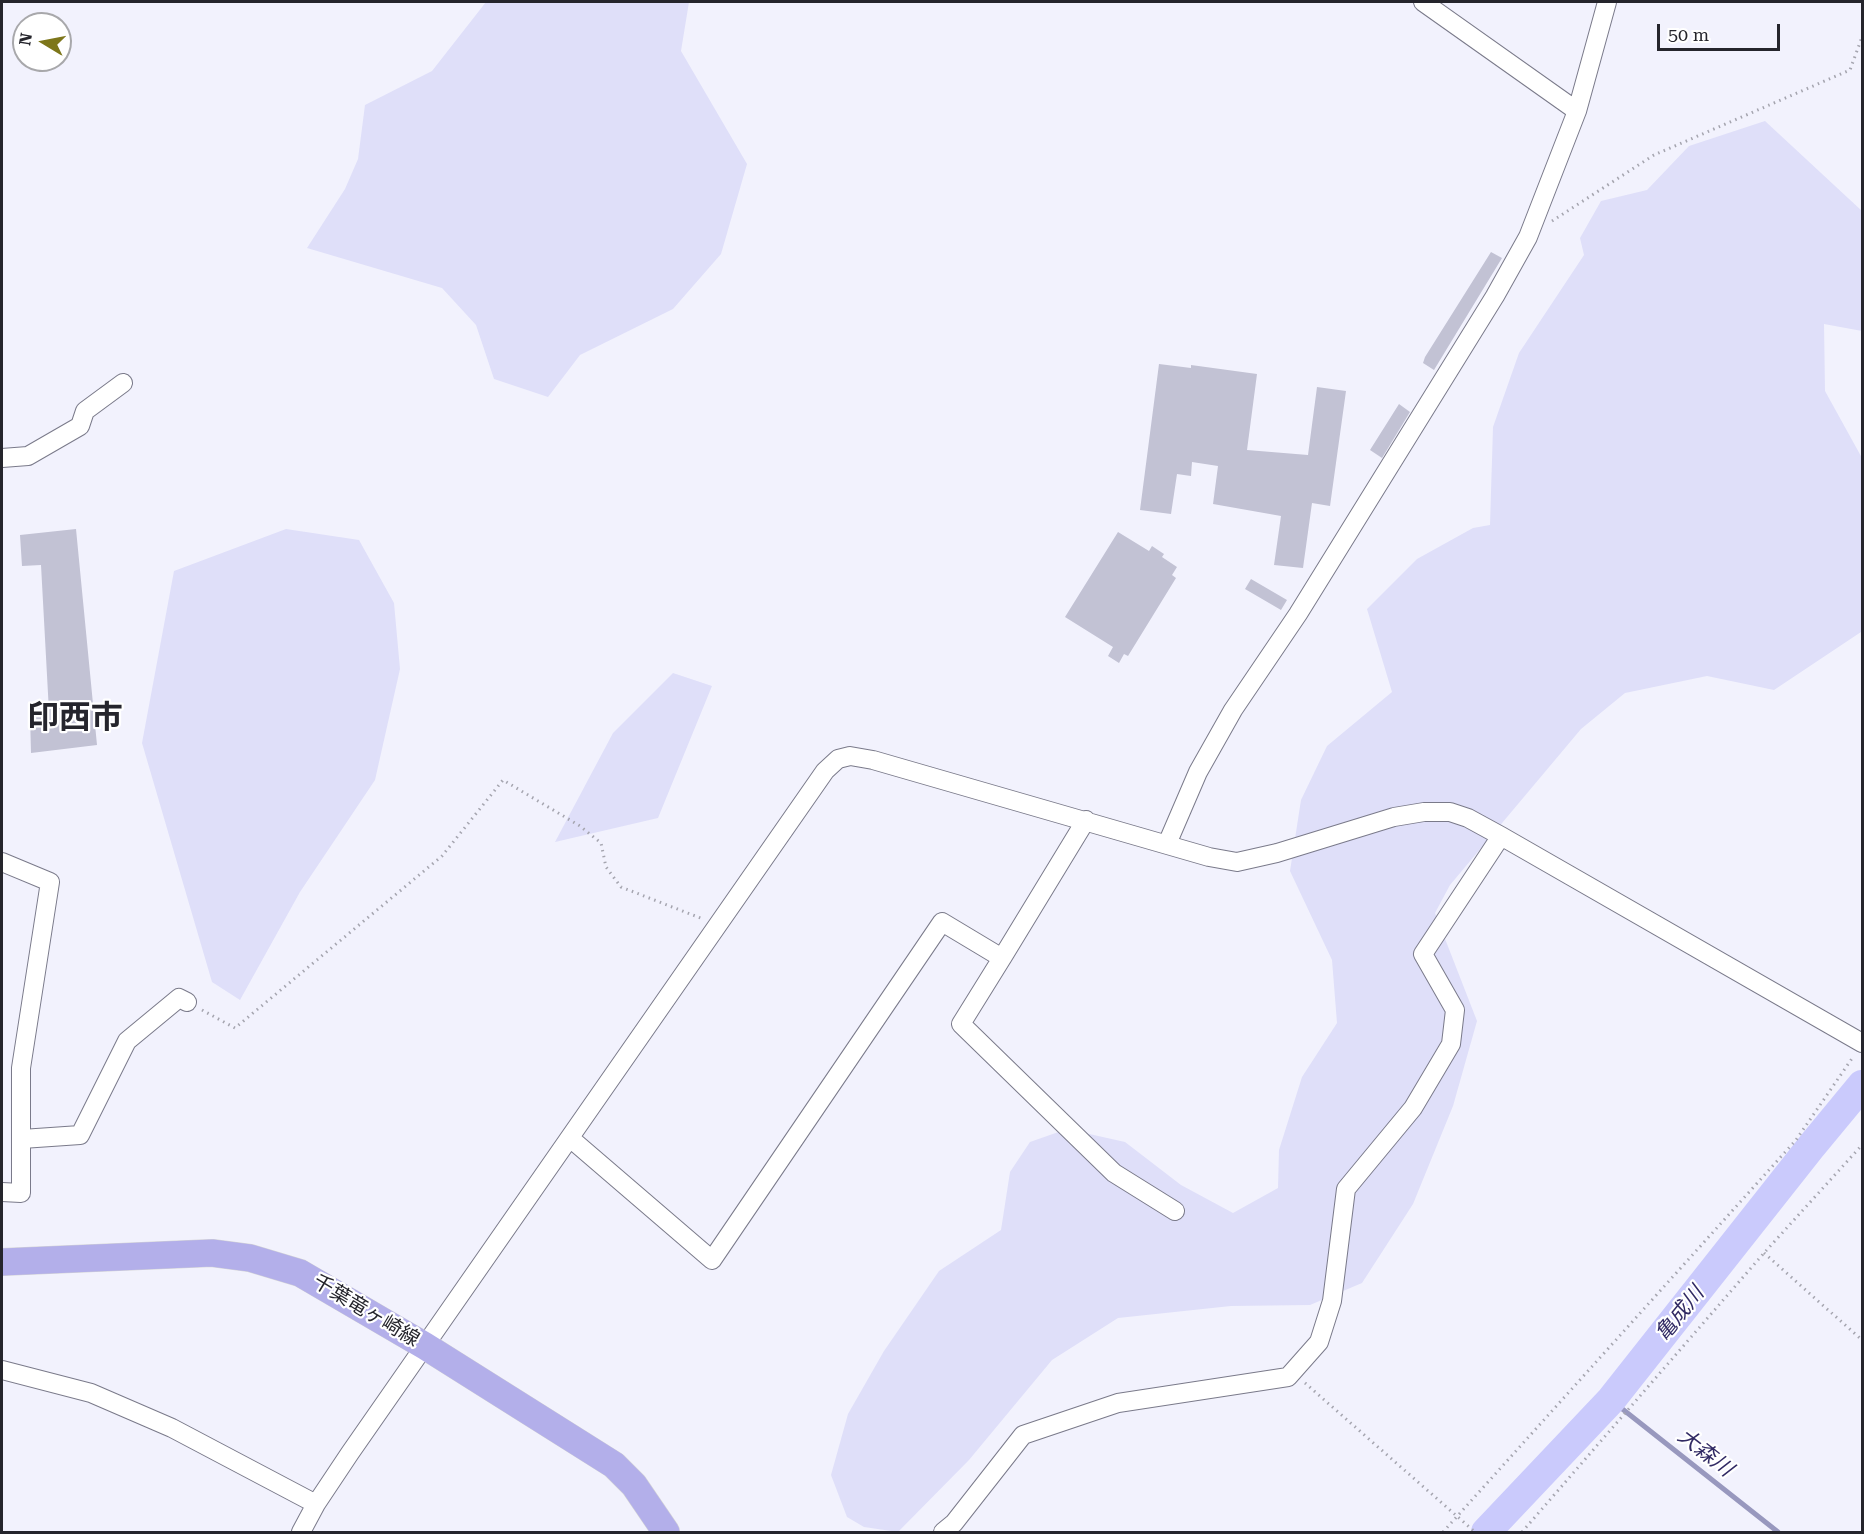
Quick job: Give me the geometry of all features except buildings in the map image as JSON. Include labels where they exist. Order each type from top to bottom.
[{"type":"main road","name":"千葉竜ヶ崎線","points":[[2,1262],[212,1253],[277,1264],[317,1281],[614,1465],[634,1485],[666,1533]]},
{"type":"street","points":[[1423,2],[1577,111]]},
{"type":"street","points":[[1167,844],[1198,772],[1233,710],[1299,614],[1495,296],[1528,237],[1577,111],[1607,2]]},
{"type":"street","points":[[2,458],[28,456],[80,426],[85,411],[123,383]]},
{"type":"street","points":[[301,1533],[315,1504],[825,771],[838,759],[850,756],[873,760],[1237,862],[1277,854],[1394,817],[1424,812],[1450,812],[1468,818],[1501,836],[1862,1043]]},
{"type":"street","points":[[1086,820],[961,1024],[1114,1173],[1175,1211]]},
{"type":"street","points":[[943,1533],[954,1523],[1023,1436],[1118,1403],[1288,1377],[1318,1342],[1332,1301],[1346,1189],[1413,1108],[1451,1044],[1455,1010],[1423,954],[1501,836]]},
{"type":"street","points":[[2,862],[50,882],[21,1068],[21,1193],[2,1192]]},
{"type":"street","points":[[570,1138],[712,1260],[942,922],[1002,958]]},
{"type":"street","points":[[22,1139],[80,1135],[127,1041],[179,998],[187,1002]]},
{"type":"street","points":[[2,1370],[101,1397],[172,1428],[315,1504]]},
{"type":"path","points":[[1528,237],[1654,155],[1850,69],[1863,37]]},
{"type":"path","points":[[187,1002],[235,1028],[442,856],[503,780],[580,826],[601,843],[606,867],[621,887],[656,903],[719,924]]},
{"type":"path","points":[[1443,1533],[1796,1140],[1862,1043]]},
{"type":"path","points":[[1522,1533],[1764,1252],[1863,1145]]},
{"type":"path","points":[[1764,1252],[1863,1341]]},
{"type":"path","points":[[1293,1371],[1475,1533]]},
{"type":"shaded area","points":[[486,2],[689,2],[681,51],[747,164],[721,254],[673,309],[580,355],[548,397],[494,379],[476,325],[442,288],[307,248],[345,189],[358,159],[365,105],[432,71]]},
{"type":"shaded area","points":[[1765,121],[1862,211],[1862,331],[1824,324],[1825,391],[1862,458],[1861,632],[1774,690],[1707,676],[1625,693],[1581,729],[1450,885],[1435,913],[1477,1021],[1453,1106],[1413,1204],[1362,1283],[1310,1305],[1231,1306],[1118,1318],[1052,1360],[969,1460],[898,1532],[864,1527],[847,1517],[831,1475],[848,1414],[884,1351],[939,1271],[1001,1230],[1010,1172],[1030,1142],[1067,1129],[1125,1142],[1181,1185],[1233,1213],[1278,1188],[1279,1150],[1302,1077],[1337,1023],[1332,960],[1290,871],[1301,800],[1327,746],[1392,692],[1367,609],[1417,559],[1473,528],[1490,525],[1493,427],[1519,353],[1584,255],[1580,238],[1601,201],[1647,190],[1689,146]]},
{"type":"shaded area","points":[[286,529],[359,540],[394,603],[400,669],[375,780],[300,892],[240,1000],[212,982],[142,743],[174,571]]},
{"type":"shaded area","points":[[673,673],[712,686],[658,818],[555,842],[613,733]]},
{"type":"waterway","name":"亀成川","points":[[1486,1532],[1611,1400],[1862,1085]]},
{"type":"waterway","name":"大森川","points":[[1611,1400],[1778,1532]]},
{"type":"district","name":"印西市","points":[[75,719]]}]
